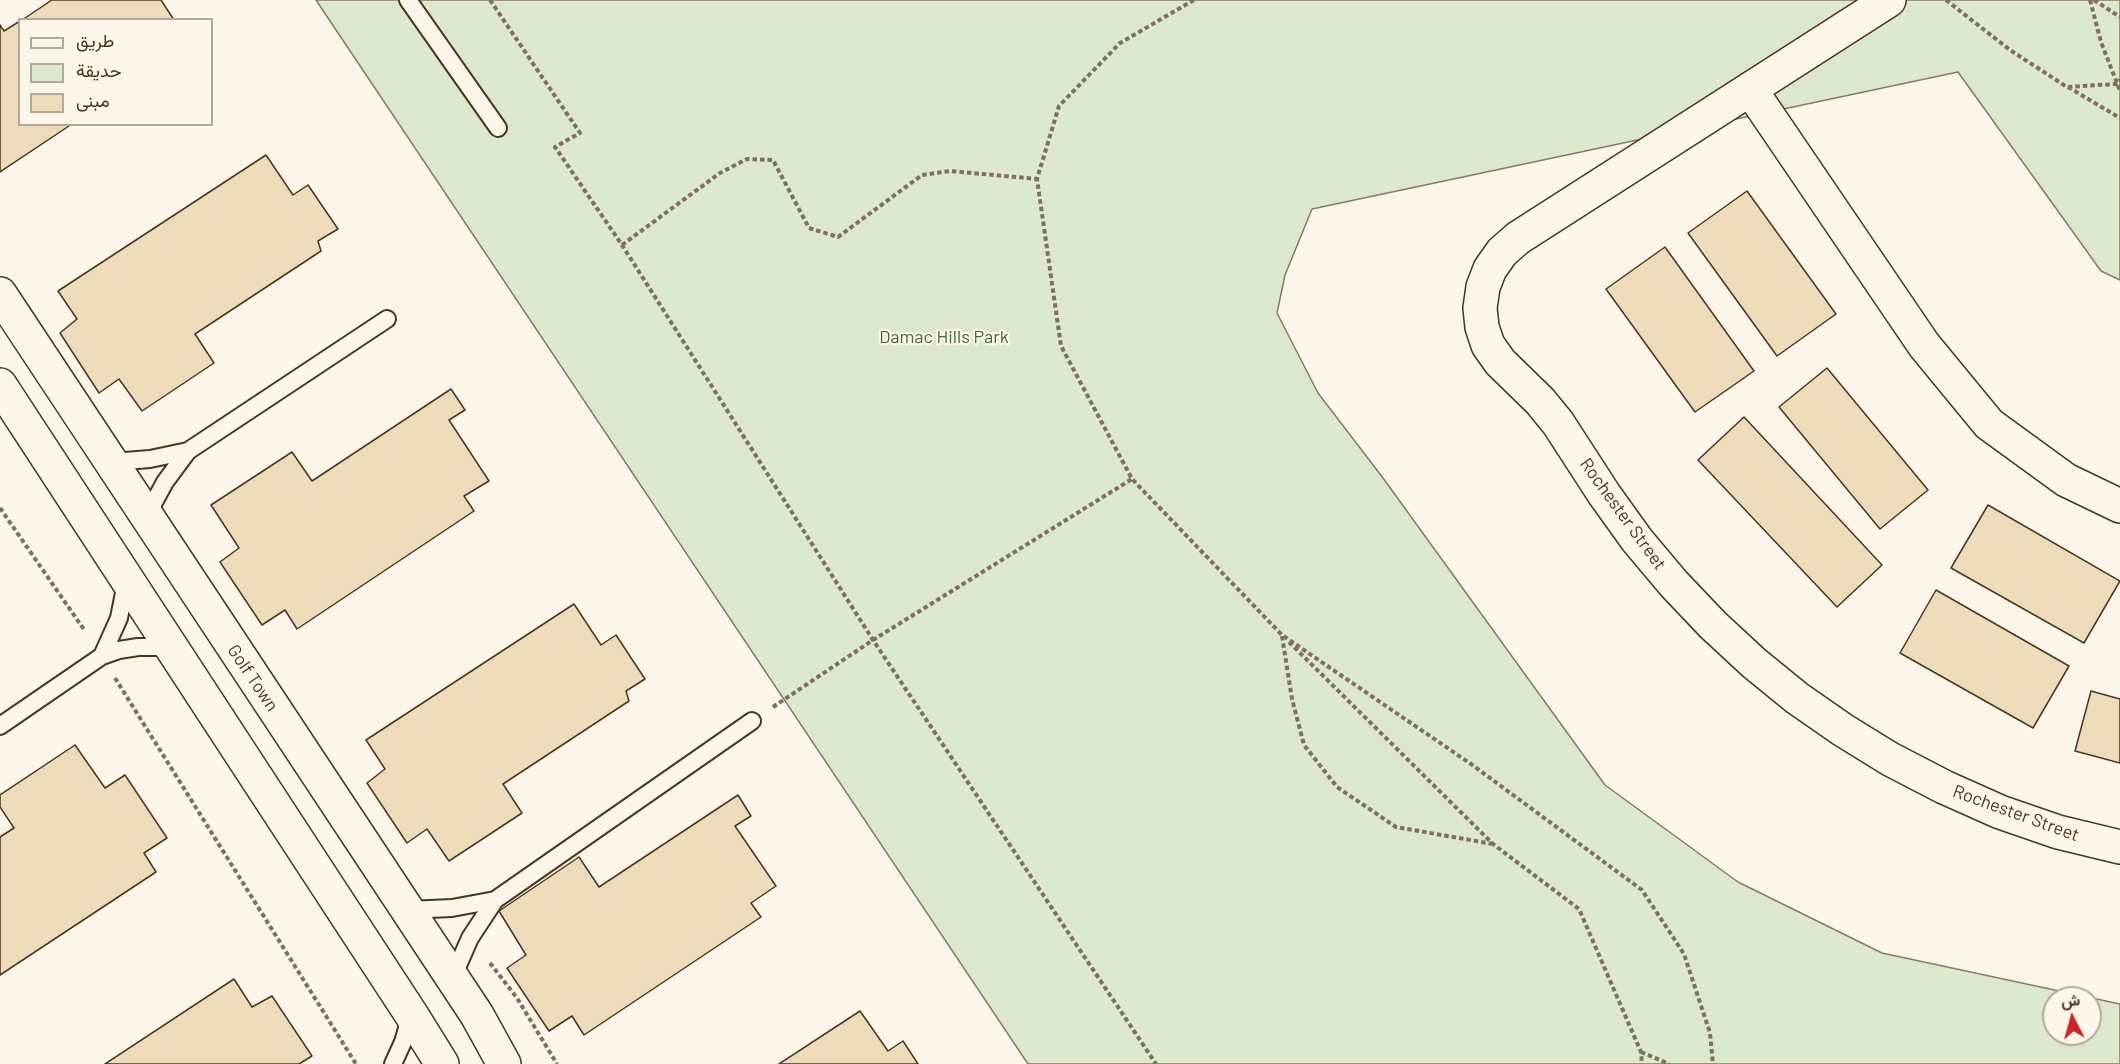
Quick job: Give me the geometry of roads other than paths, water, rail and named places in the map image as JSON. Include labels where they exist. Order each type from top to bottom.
[{"type":"street","name":"Rochester Street","points":[[1889,0],[1518,238],[1502,252],[1490,268],[1483,287],[1480,308],[1482,327],[1488,345],[1500,362],[1540,401],[1558,423],[1637,540],[1674,584],[1754,663],[1797,698],[1843,730],[1890,759],[1944,787],[2000,812],[2058,832],[2120,847]]},
{"type":"street","points":[[1750,89],[1924,345],[1989,424],[2066,480],[2120,506]]},
{"type":"street","name":"Golf Town","points":[[0,294],[477,1015],[504,1064]]},
{"type":"street","points":[[0,385],[442,1064]]},
{"type":"lane","points":[[408,0],[498,128]]},
{"type":"lane","points":[[146,517],[165,482],[188,451],[387,319]]},
{"type":"lane","points":[[112,462],[150,459],[188,451]]},
{"type":"lane","points":[[102,656],[119,618],[127,578]]},
{"type":"lane","points":[[0,726],[102,656],[138,647],[157,647],[175,651]]},
{"type":"lane","points":[[452,979],[470,938],[495,900],[752,721]]},
{"type":"lane","points":[[407,910],[452,908],[495,900]]},
{"type":"lane","points":[[393,1064],[403,1042],[411,1014]]},
{"type":"park label","name":"Damac Hills Park","points":[[944,337]]}]
